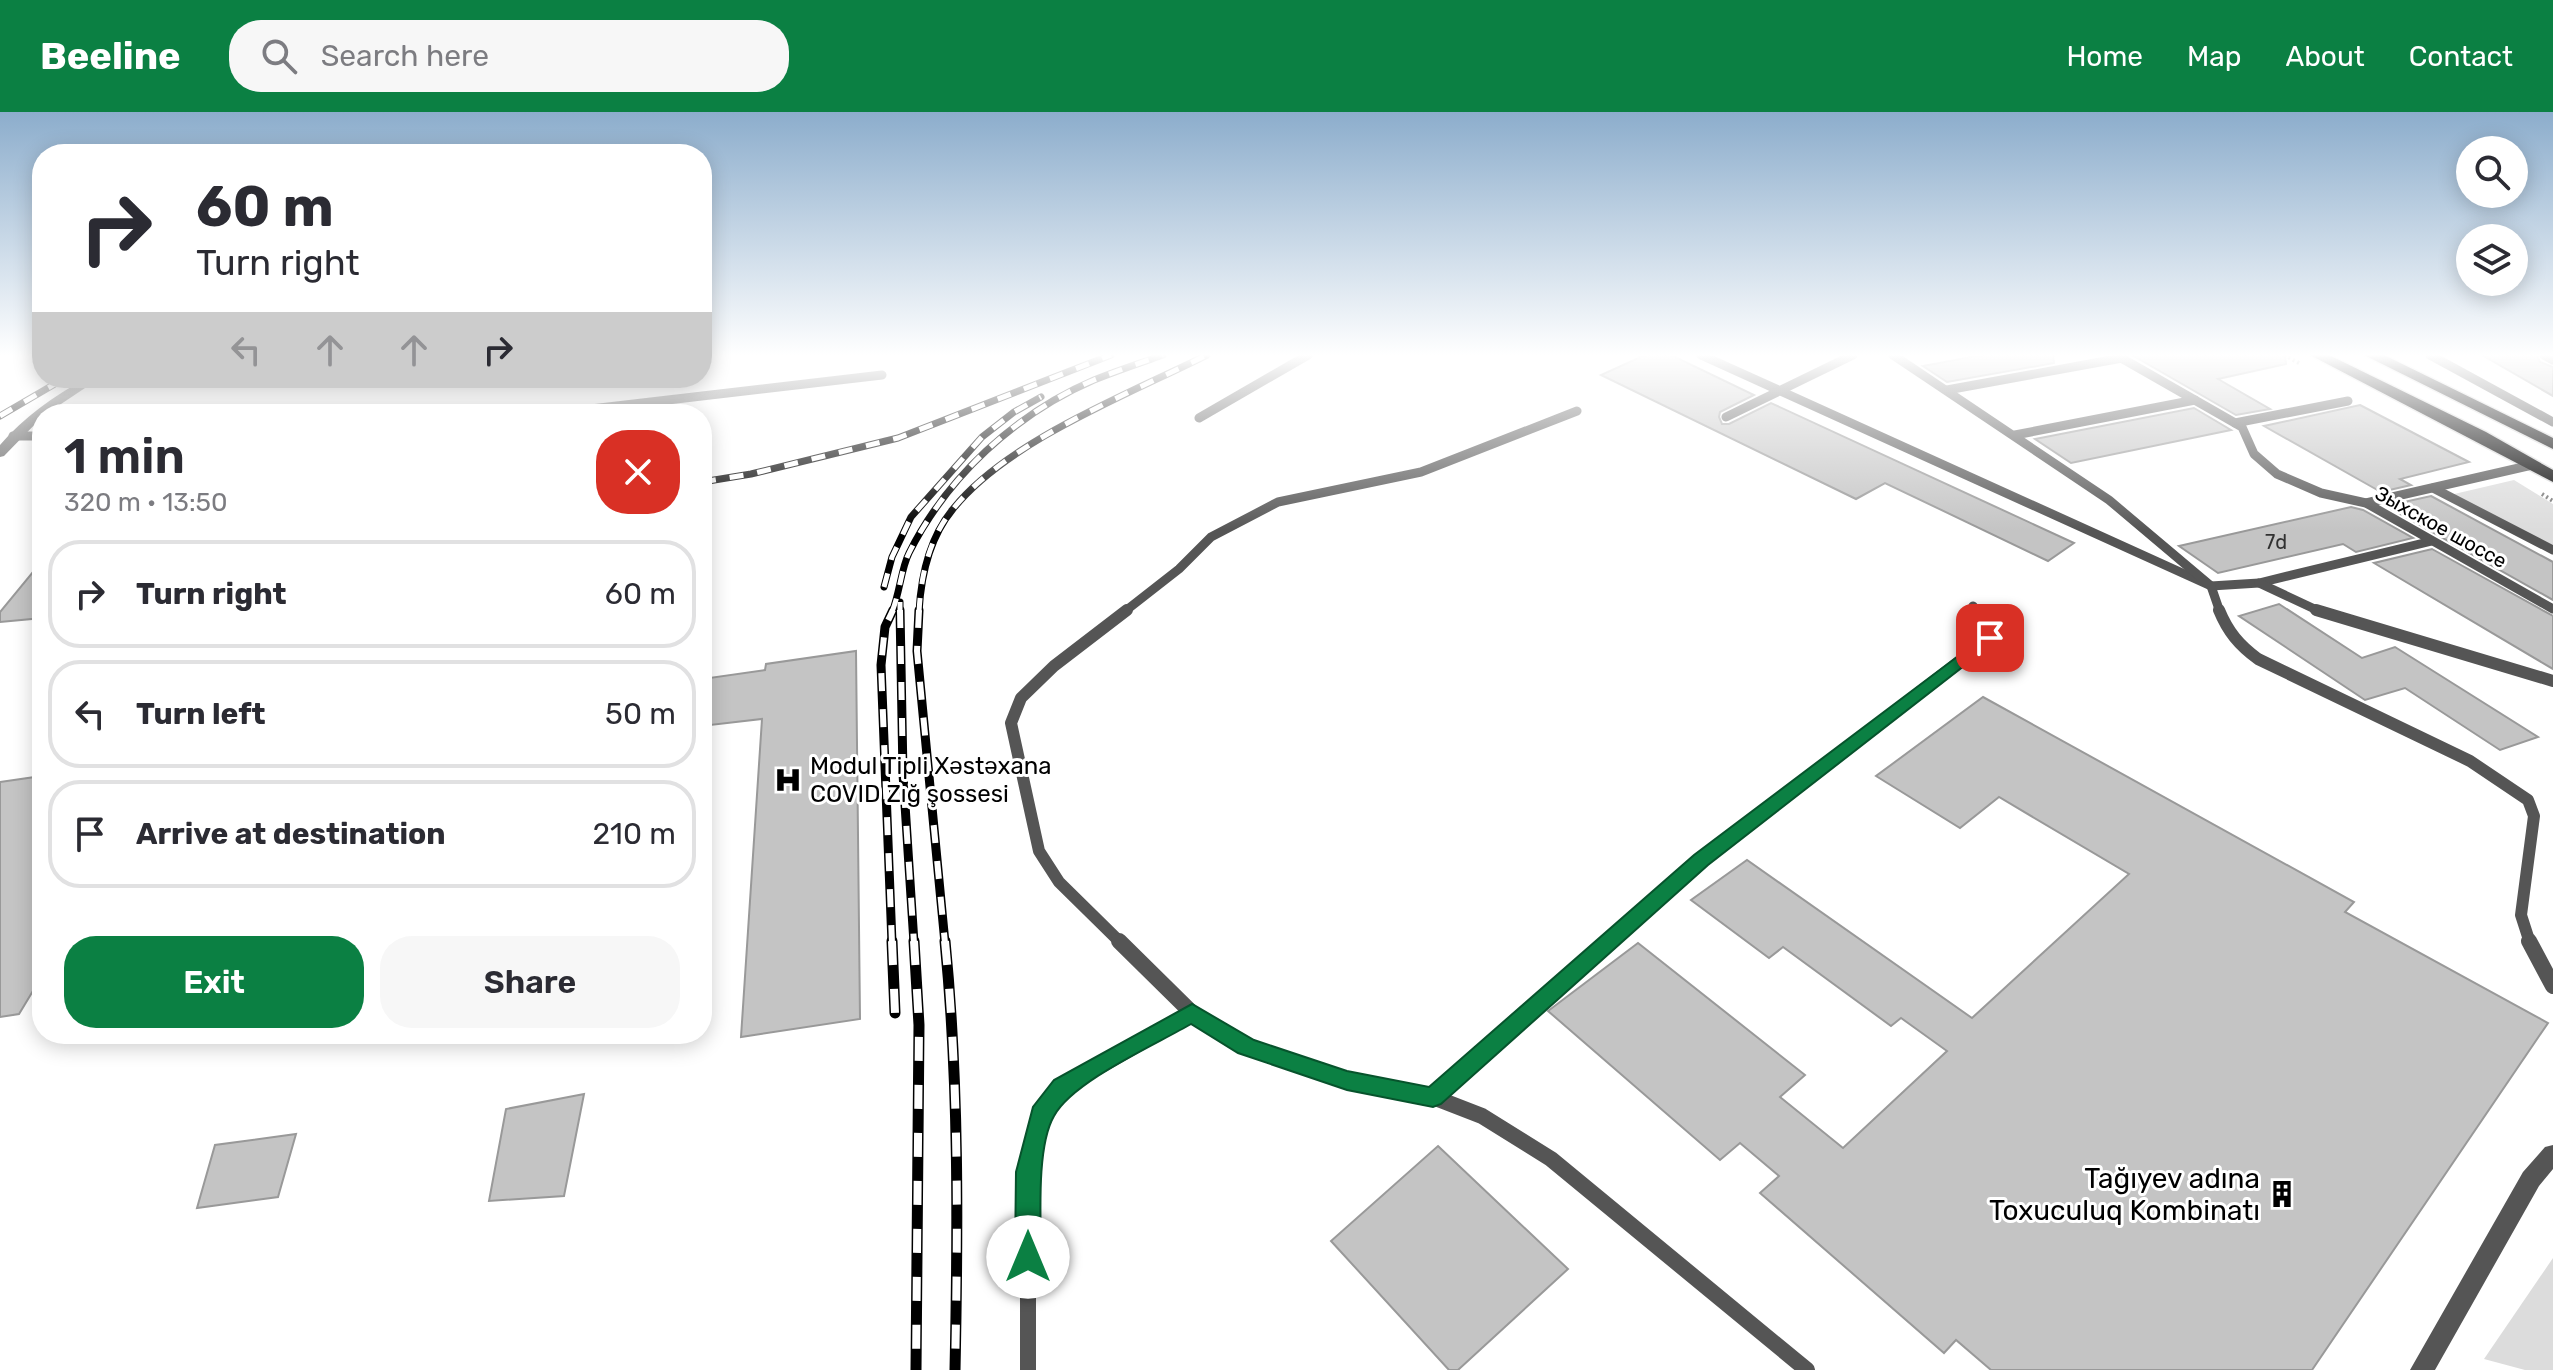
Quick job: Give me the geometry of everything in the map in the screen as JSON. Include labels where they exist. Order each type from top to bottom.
[{"type":"highway","points":[[2432,414],[2553,477]]},
{"type":"highway","points":[[2491,414],[2553,444]]},
{"type":"street","points":[[0,453],[32,418]]},
{"type":"street","points":[[2422,1370],[2531,1179],[2553,1154]]},
{"type":"lane","points":[[1199,418],[1206,414]]},
{"type":"lane","points":[[1570,414],[1421,472],[1278,502],[1211,537],[1179,569],[1054,666],[1021,698],[1011,723],[1039,851],[1059,882],[1192,1013],[1246,1047],[1347,1081],[1433,1097],[1482,1116],[1551,1159],[1807,1370]]},
{"type":"lane","points":[[1726,417],[1733,414]]},
{"type":"lane","points":[[1831,414],[2211,586],[2259,583],[2432,541]]},
{"type":"lane","points":[[1983,414],[2109,500],[2211,586],[2226,628],[2239,645],[2258,659],[2470,761],[2528,800],[2534,816],[2521,915],[2527,937],[2553,986]]},
{"type":"lane","points":[[2015,435],[2125,414]]},
{"type":"lane","name":"Зыхское шоссе","points":[[2219,414],[2247,432],[2252,452],[2282,476],[2339,499],[2366,503],[2553,609]]},
{"type":"lane","points":[[2235,423],[2283,414]]},
{"type":"lane","points":[[13,436],[32,436]]},
{"type":"lane","points":[[2366,503],[2532,465]]},
{"type":"lane","points":[[2433,488],[2553,550]]},
{"type":"lane","points":[[2259,583],[2319,611],[2553,681]]},
{"type":"lane","points":[[1433,1097],[1701,860],[1990,638],[1990,624],[1973,606]]},
{"type":"lane","points":[[1028,1370],[1028,1172],[1041,1114],[1063,1087],[1192,1013]]},
{"type":"shaded area","points":[[2514,480],[2553,504],[2553,552],[2450,495]]},
{"type":"shaded area","points":[[2553,1258],[2553,1370],[2525,1370],[2484,1359]]},
{"type":"building","points":[[1681,414],[1720,414],[1722,424],[1729,424],[1750,414],[1794,414],[2074,543],[2048,561],[1885,483],[1856,499]]},
{"type":"building","points":[[2165,414],[2204,414],[2231,430],[2071,463],[2035,439]]},
{"type":"building","points":[[2320,414],[2377,414],[2469,462],[2400,479],[2411,485],[2381,492],[2264,426]]},
{"type":"building","points":[[2431,496],[2553,562],[2553,600],[2386,506]]},
{"type":"building","points":[[2351,507],[2363,510],[2413,538],[2356,552],[2343,544],[2218,573],[2179,546]]},
{"type":"building","points":[[2432,549],[2553,616],[2553,669],[2374,563]]},
{"type":"building","points":[[32,573],[32,619],[0,622],[0,612]]},
{"type":"building","points":[[2279,604],[2362,658],[2395,647],[2538,737],[2500,750],[2405,688],[2365,700],[2239,616]]},
{"type":"building","points":[[856,651],[860,1019],[741,1037],[762,719],[712,725],[712,678],[765,670],[766,664]]},
{"type":"building","points":[[1983,697],[2354,902],[2345,912],[2548,1023],[2312,1370],[1991,1370],[1956,1340],[1944,1353],[1760,1193],[1779,1176],[1740,1143],[1720,1160],[1548,1011],[1638,943],[1805,1075],[1780,1097],[1843,1148],[1947,1051],[1901,1018],[1891,1026],[1783,947],[1769,958],[1691,900],[1747,860],[1972,1018],[2129,874],[1999,797],[1960,828],[1876,776]]},
{"type":"building","points":[[32,777],[32,993],[19,1014],[0,1017],[0,782]]},
{"type":"building","points":[[584,1094],[564,1196],[489,1201],[506,1109]]},
{"type":"building","points":[[296,1134],[278,1197],[197,1208],[215,1145]]},
{"type":"building","points":[[1438,1146],[1568,1269],[1458,1370],[1449,1370],[1331,1241]]},
{"type":"railway","points":[[0,416],[4,414]]},
{"type":"railway","points":[[712,480],[751,474],[898,438],[960,414]]},
{"type":"railway","points":[[884,587],[892,557],[911,517],[982,437],[1012,414]]},
{"type":"railway","points":[[892,612],[906,559],[943,499],[986,451],[1033,414]]},
{"type":"railway","points":[[919,612],[924,571],[932,545],[953,509],[976,484],[1004,462],[1086,414]]},
{"type":"railway","points":[[900,602],[900,610]]},
{"type":"railway","points":[[892,943],[881,665],[885,627],[893,610]]},
{"type":"railway","points":[[900,610],[903,774],[914,943]]},
{"type":"railway","points":[[919,610],[917,651],[945,943]]},
{"type":"railway","points":[[892,941],[895,1013]]},
{"type":"railway","points":[[914,941],[919,1025],[916,1370]]},
{"type":"railway","points":[[945,941],[953,1048],[956,1155],[955,1370]]},
{"type":"place","name":"Modul Tipli Xəstəxana COVID Zığ şossesi","points":[[788,780]]},
{"type":"place","name":"Tağıyev adına Toxuculuq Kombinatı","points":[[2282,1194]]},
{"type":"route","points":[[1028,1257],[1028,1172],[1041,1114],[1063,1087],[1192,1013],[1246,1047],[1347,1081],[1433,1097],[1701,860],[1990,638]]}]
